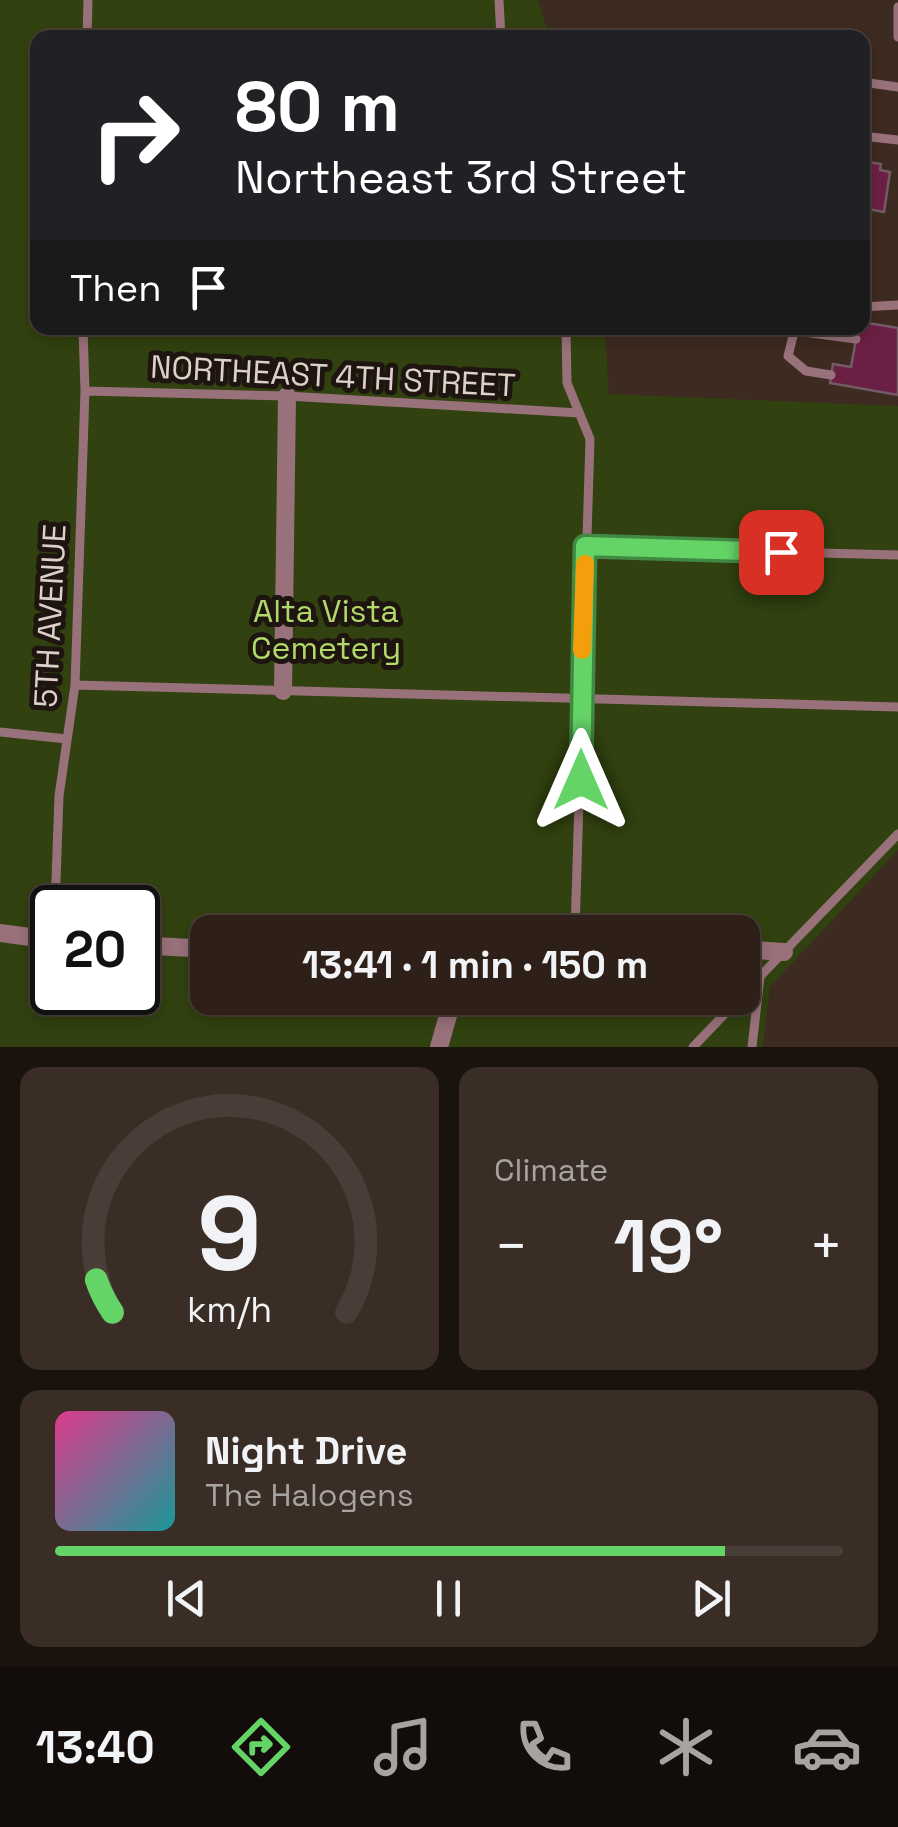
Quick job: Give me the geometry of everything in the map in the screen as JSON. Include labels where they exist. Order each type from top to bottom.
[{"type":"street","points":[[283,691],[286,396]]},
{"type":"street","points":[[0,933],[30,937]]},
{"type":"street","points":[[160,947],[190,949]]},
{"type":"street","points":[[760,950],[784,952]]},
{"type":"street","points":[[439,1047],[448,1015]]},
{"type":"lane","points":[[87,30],[88,0]]},
{"type":"lane","points":[[499,0],[501,30]]},
{"type":"lane","points":[[898,7],[898,38]]},
{"type":"lane","points":[[870,83],[898,87]]},
{"type":"lane","points":[[870,137],[898,140]]},
{"type":"lane","points":[[870,306],[898,304]]},
{"type":"lane","name":"5TH AVENUE","points":[[55,885],[60,796],[75,684],[85,391],[83,335]]},
{"type":"lane","points":[[566,335],[567,383],[590,439],[575,915]]},
{"type":"lane","points":[[793,335],[788,356],[806,371],[831,374]]},
{"type":"lane","points":[[829,335],[856,338]]},
{"type":"lane","name":"NORTHEAST 4TH STREET","points":[[85,391],[286,396],[579,413]]},
{"type":"lane","points":[[585,546],[898,555]]},
{"type":"lane","points":[[75,684],[898,706]]},
{"type":"lane","points":[[0,732],[67,740]]},
{"type":"lane","points":[[760,977],[898,834]]},
{"type":"lane","points":[[692,1047],[723,1015]]},
{"type":"lane","points":[[752,1047],[756,1015]]},
{"type":"green space","name":"Alta Vista Cemetery","points":[[0,0],[538,0],[548,30],[30,30],[30,335],[605,335],[609,394],[898,406],[898,850],[770,987],[763,1047],[0,1047]]},
{"type":"building","points":[[870,162],[881,164],[880,170],[890,172],[884,212],[870,209]]},
{"type":"building","points":[[870,323],[898,328],[898,395],[830,383],[833,364],[851,367],[857,335],[870,335]]},
{"type":"slow traffic","points":[[582,650],[585,564]]},
{"type":"route","points":[[581,780],[585,546],[781,552]]}]
